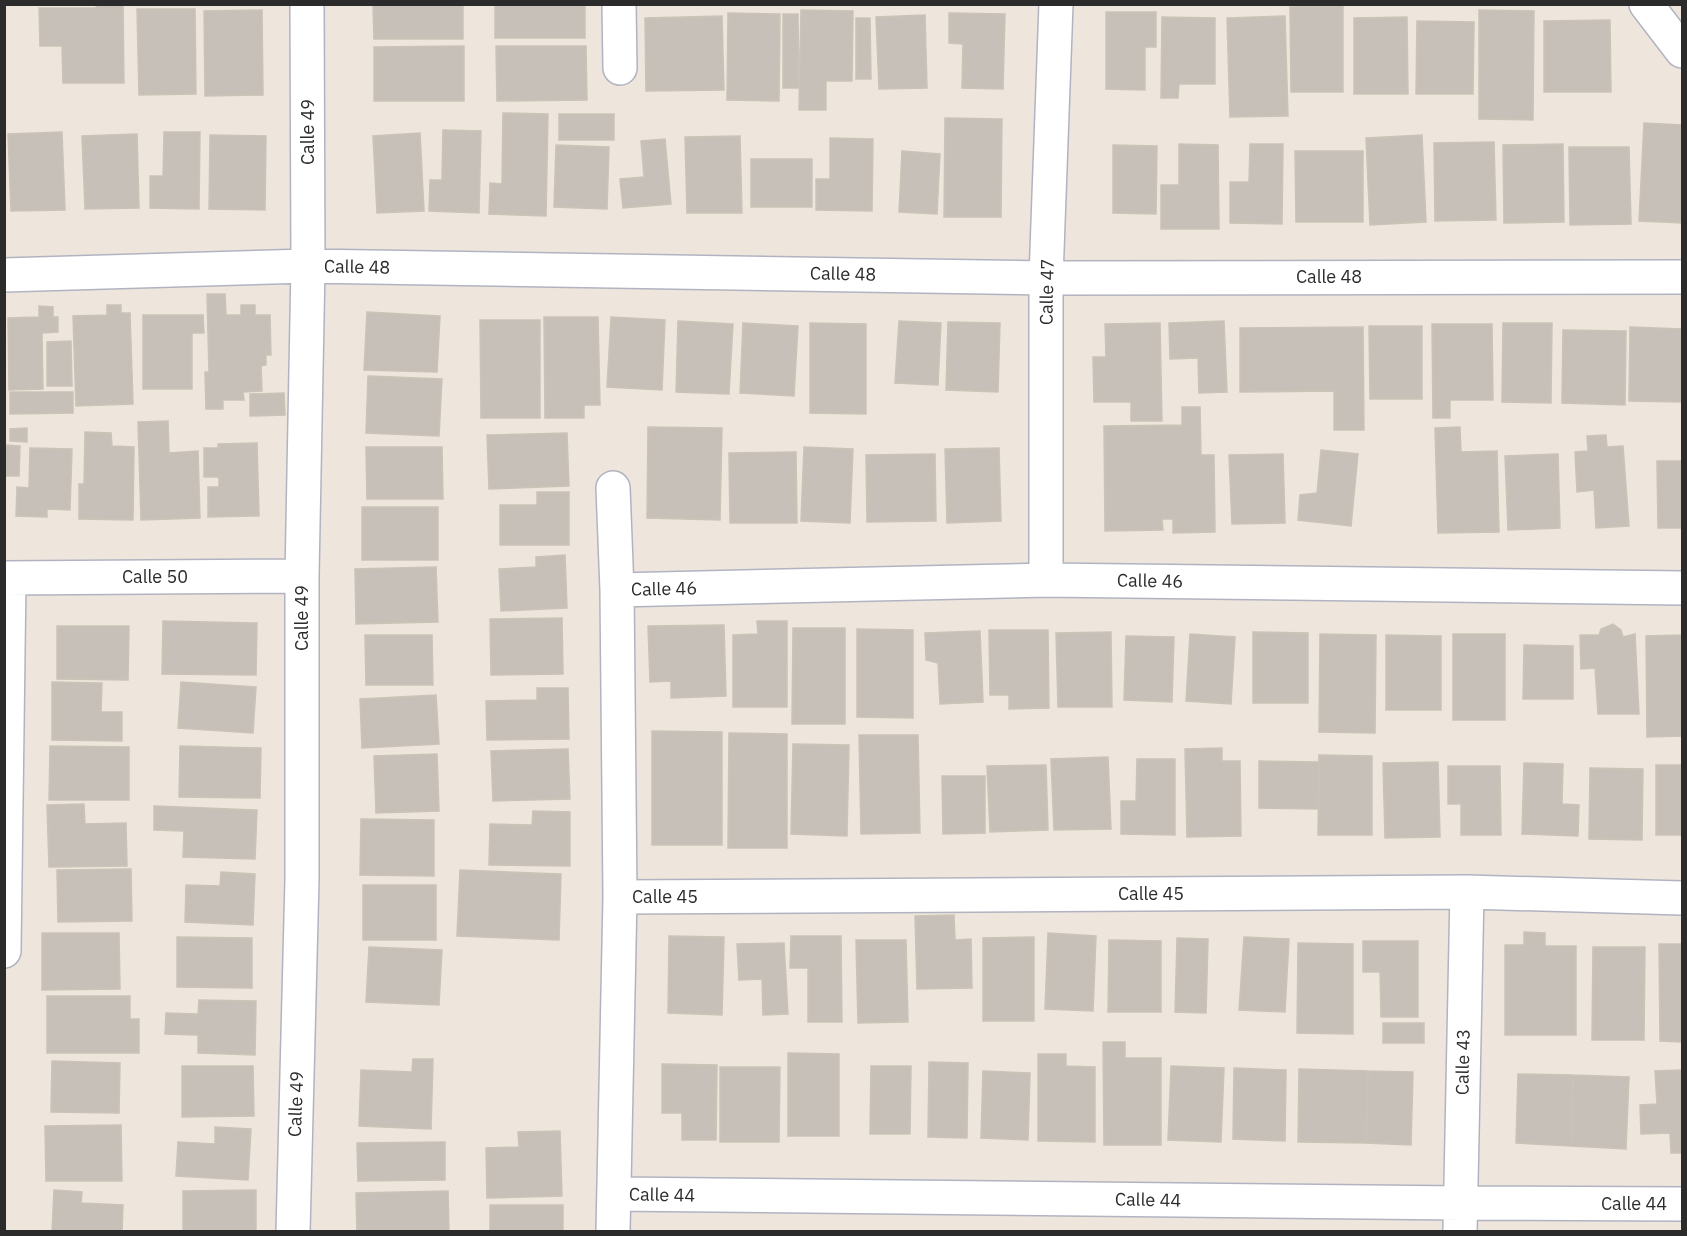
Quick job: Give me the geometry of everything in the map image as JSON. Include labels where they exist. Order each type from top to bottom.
[{"type":"street","name":"Calle 49","points":[[293,1232],[302,879],[302,576],[308,266],[307,4]]},
{"type":"street","points":[[619,4],[620,68]]},
{"type":"street","name":"Calle 47","points":[[1046,580],[1046,278],[1056,4]]},
{"type":"street","points":[[1646,4],[1683,51]]},
{"type":"street","name":"Calle 48","points":[[4,275],[308,266],[1046,278],[1683,277]]},
{"type":"street","points":[[613,488],[617,590],[620,897],[613,1232]]},
{"type":"street","name":"Calle 50","points":[[7,578],[302,576]]},
{"type":"street","points":[[4,951],[7,578]]},
{"type":"street","name":"Calle 46","points":[[617,590],[1046,580],[1683,588]]},
{"type":"street","name":"Calle 45","points":[[620,897],[1467,892],[1683,898]]},
{"type":"street","name":"Calle 43","points":[[1460,1217],[1467,892]]},
{"type":"street","name":"Calle 44","points":[[614,1194],[1460,1217],[1683,1204]]},
{"type":"building","points":[[97,4],[123,4],[124,83],[63,83],[62,46],[40,46],[39,8],[96,8]]},
{"type":"building","points":[[373,4],[463,4],[463,39],[374,39]]},
{"type":"building","points":[[495,4],[585,4],[585,38],[495,38]]},
{"type":"building","points":[[1343,6],[1343,92],[1291,92],[1290,7]]},
{"type":"building","points":[[137,9],[195,9],[196,94],[139,95]]},
{"type":"building","points":[[262,10],[263,95],[205,96],[204,11]]},
{"type":"building","points":[[801,10],[853,11],[852,81],[826,81],[826,110],[799,110]]},
{"type":"building","points":[[1479,10],[1534,11],[1533,120],[1479,119]]},
{"type":"building","points":[[1106,12],[1156,12],[1156,47],[1145,47],[1145,90],[1106,89]]},
{"type":"building","points":[[728,13],[780,14],[779,101],[727,100]]},
{"type":"building","points":[[949,13],[1005,14],[1003,89],[962,88],[963,44],[949,43]]},
{"type":"building","points":[[783,14],[798,14],[799,88],[783,88]]},
{"type":"building","points":[[925,15],[927,88],[879,89],[876,17]]},
{"type":"building","points":[[722,16],[724,90],[646,91],[645,18]]},
{"type":"building","points":[[1285,16],[1288,116],[1230,117],[1227,18]]},
{"type":"building","points":[[1162,17],[1215,18],[1215,84],[1179,84],[1178,98],[1161,98]]},
{"type":"building","points":[[1407,17],[1408,94],[1354,94],[1354,18]]},
{"type":"building","points":[[856,18],[870,18],[871,79],[856,79]]},
{"type":"building","points":[[1610,20],[1611,92],[1544,92],[1544,21]]},
{"type":"building","points":[[1417,21],[1474,22],[1473,94],[1416,94]]},
{"type":"building","points":[[464,46],[464,101],[374,101],[374,47]]},
{"type":"building","points":[[496,46],[586,46],[587,100],[497,101]]},
{"type":"building","points":[[503,113],[548,114],[546,216],[489,214],[490,183],[502,184]]},
{"type":"building","points":[[559,114],[614,114],[614,140],[559,140]]},
{"type":"building","points":[[945,118],[1002,119],[1001,217],[944,217]]},
{"type":"building","points":[[1644,123],[1682,125],[1682,223],[1639,221]]},
{"type":"building","points":[[443,130],[481,131],[479,213],[429,211],[430,180],[442,180]]},
{"type":"building","points":[[62,132],[65,210],[11,211],[8,134]]},
{"type":"building","points":[[164,132],[200,132],[199,209],[150,208],[150,176],[163,176]]},
{"type":"building","points":[[420,133],[424,211],[377,213],[373,136]]},
{"type":"building","points":[[137,134],[139,208],[85,209],[82,136]]},
{"type":"building","points":[[210,135],[266,136],[265,210],[209,209]]},
{"type":"building","points":[[1422,135],[1426,222],[1370,225],[1366,138]]},
{"type":"building","points":[[740,136],[742,213],[687,213],[685,137]]},
{"type":"building","points":[[830,138],[873,139],[872,211],[816,210],[816,179],[830,179]]},
{"type":"building","points":[[665,139],[671,204],[623,208],[620,179],[644,177],[641,141]]},
{"type":"building","points":[[1494,142],[1496,220],[1435,221],[1434,143]]},
{"type":"building","points":[[1179,144],[1218,145],[1219,229],[1161,229],[1161,185],[1179,185]]},
{"type":"building","points":[[1250,144],[1283,144],[1282,224],[1230,223],[1230,182],[1249,182]]},
{"type":"building","points":[[1563,144],[1564,222],[1504,223],[1503,145]]},
{"type":"building","points":[[556,145],[609,147],[607,209],[554,207]]},
{"type":"building","points":[[1113,145],[1157,146],[1156,214],[1113,213]]},
{"type":"building","points":[[1569,147],[1629,147],[1631,224],[1570,225]]},
{"type":"building","points":[[902,151],[940,154],[937,214],[899,212]]},
{"type":"building","points":[[1295,151],[1363,151],[1363,222],[1296,222]]},
{"type":"building","points":[[751,159],[812,159],[812,207],[751,207]]},
{"type":"building","points":[[207,294],[225,294],[226,315],[241,315],[241,305],[255,305],[255,315],[270,315],[271,355],[266,355],[266,365],[261,366],[262,391],[243,392],[244,400],[223,400],[223,409],[206,409],[205,372],[209,372]]},
{"type":"building","points":[[107,305],[121,305],[121,313],[130,313],[133,404],[76,406],[73,316],[107,315]]},
{"type":"building","points":[[39,306],[53,307],[53,317],[58,317],[58,332],[42,333],[43,389],[9,390],[8,318],[39,317]]},
{"type":"building","points":[[367,312],[440,316],[437,372],[364,370]]},
{"type":"building","points":[[143,315],[203,315],[204,333],[192,333],[192,389],[143,389]]},
{"type":"building","points":[[544,317],[598,317],[600,405],[584,405],[584,418],[545,418]]},
{"type":"building","points":[[611,317],[665,320],[662,390],[607,387]]},
{"type":"building","points":[[480,320],[540,320],[540,418],[481,418]]},
{"type":"building","points":[[678,321],[733,324],[729,394],[676,392]]},
{"type":"building","points":[[899,321],[941,323],[938,385],[895,383]]},
{"type":"building","points":[[1224,321],[1227,392],[1199,393],[1198,358],[1170,359],[1169,323]]},
{"type":"building","points":[[948,322],[1000,323],[998,392],[946,390]]},
{"type":"building","points":[[743,323],[798,326],[794,396],[740,393]]},
{"type":"building","points":[[810,323],[866,324],[866,414],[810,413]]},
{"type":"building","points":[[1160,323],[1162,421],[1131,421],[1131,402],[1094,402],[1093,357],[1106,357],[1105,324]]},
{"type":"building","points":[[1503,323],[1552,323],[1551,403],[1502,402]]},
{"type":"building","points":[[1432,324],[1492,324],[1493,400],[1450,400],[1450,418],[1433,418]]},
{"type":"building","points":[[1369,326],[1422,326],[1422,399],[1370,399]]},
{"type":"building","points":[[1363,327],[1364,430],[1334,430],[1334,391],[1240,392],[1240,328]]},
{"type":"building","points":[[1630,327],[1682,329],[1682,402],[1629,401]]},
{"type":"building","points":[[1563,330],[1626,331],[1625,405],[1562,403]]},
{"type":"building","points":[[71,341],[72,386],[47,386],[47,342]]},
{"type":"building","points":[[368,376],[442,379],[439,436],[366,433]]},
{"type":"building","points":[[10,392],[73,392],[73,413],[10,414]]},
{"type":"building","points":[[284,393],[285,415],[250,416],[250,394]]},
{"type":"building","points":[[1182,407],[1200,407],[1201,455],[1214,455],[1215,532],[1173,533],[1173,519],[1162,519],[1163,530],[1105,531],[1104,426],[1182,425]]},
{"type":"building","points":[[168,421],[169,453],[198,451],[200,518],[141,520],[138,422]]},
{"type":"building","points":[[648,427],[722,428],[720,520],[647,518]]},
{"type":"building","points":[[1460,427],[1461,452],[1497,451],[1499,532],[1438,533],[1435,428]]},
{"type":"building","points":[[27,428],[27,442],[10,441],[10,429]]},
{"type":"building","points":[[85,432],[111,433],[112,446],[134,447],[133,520],[79,519],[79,484],[84,484]]},
{"type":"building","points":[[567,433],[569,486],[489,489],[487,435]]},
{"type":"building","points":[[1606,435],[1607,447],[1623,446],[1629,526],[1596,528],[1594,490],[1577,492],[1575,452],[1588,451],[1587,436]]},
{"type":"building","points":[[257,443],[259,516],[208,517],[208,487],[219,487],[219,477],[204,477],[204,448],[218,448],[218,444]]},
{"type":"building","points":[[4,445],[20,446],[19,476],[4,476]]},
{"type":"building","points":[[366,447],[442,447],[443,499],[367,499]]},
{"type":"building","points":[[804,447],[853,449],[850,523],[801,521]]},
{"type":"building","points":[[30,448],[72,449],[70,510],[47,509],[47,517],[16,516],[17,487],[29,488]]},
{"type":"building","points":[[999,448],[1001,521],[947,523],[945,449]]},
{"type":"building","points":[[1321,450],[1358,454],[1351,526],[1298,520],[1300,495],[1317,493]]},
{"type":"building","points":[[796,452],[797,523],[730,523],[729,453]]},
{"type":"building","points":[[935,454],[936,521],[867,522],[866,455]]},
{"type":"building","points":[[1283,454],[1285,523],[1232,524],[1229,455]]},
{"type":"building","points":[[1558,454],[1560,528],[1508,530],[1505,456]]},
{"type":"building","points":[[1657,461],[1682,461],[1682,528],[1658,528]]},
{"type":"building","points":[[537,492],[569,492],[569,545],[500,545],[500,505],[537,505]]},
{"type":"building","points":[[362,507],[438,507],[438,560],[362,560]]},
{"type":"building","points":[[565,555],[567,608],[501,611],[499,569],[536,567],[536,557]]},
{"type":"building","points":[[436,567],[438,622],[356,624],[355,569]]},
{"type":"building","points":[[562,618],[563,674],[491,675],[490,619]]},
{"type":"building","points":[[163,621],[257,623],[256,675],[162,674]]},
{"type":"building","points":[[757,621],[787,621],[787,707],[733,707],[733,635],[758,634]]},
{"type":"building","points":[[1613,624],[1621,630],[1623,637],[1635,634],[1639,714],[1598,714],[1595,668],[1581,669],[1580,635],[1599,635],[1601,629]]},
{"type":"building","points":[[724,625],[726,696],[671,698],[671,681],[650,682],[648,626]]},
{"type":"building","points":[[57,626],[129,626],[128,680],[57,679]]},
{"type":"building","points":[[793,628],[845,628],[845,724],[792,724]]},
{"type":"building","points":[[857,629],[913,630],[913,718],[857,717]]},
{"type":"building","points":[[989,630],[1048,630],[1049,708],[1009,709],[1009,695],[990,695]]},
{"type":"building","points":[[980,631],[983,702],[940,704],[938,663],[926,660],[925,633]]},
{"type":"building","points":[[1111,632],[1112,707],[1058,707],[1056,633]]},
{"type":"building","points":[[1253,632],[1308,633],[1308,703],[1253,703]]},
{"type":"building","points":[[1190,634],[1235,637],[1231,704],[1186,701]]},
{"type":"building","points":[[1320,634],[1376,635],[1375,733],[1319,732]]},
{"type":"building","points":[[1453,634],[1505,634],[1505,720],[1453,720]]},
{"type":"building","points":[[365,635],[432,635],[433,685],[366,685]]},
{"type":"building","points":[[1386,635],[1441,636],[1441,710],[1386,710]]},
{"type":"building","points":[[1682,635],[1682,736],[1647,737],[1646,636]]},
{"type":"building","points":[[1126,636],[1174,637],[1172,702],[1124,700]]},
{"type":"building","points":[[1524,645],[1573,646],[1573,699],[1523,699]]},
{"type":"building","points":[[52,682],[102,683],[101,712],[122,712],[122,741],[52,740]]},
{"type":"building","points":[[181,682],[256,687],[253,733],[178,728]]},
{"type":"building","points":[[537,688],[568,688],[569,739],[487,740],[486,701],[537,700]]},
{"type":"building","points":[[436,695],[439,744],[362,748],[360,699]]},
{"type":"building","points":[[652,731],[722,732],[722,845],[652,845]]},
{"type":"building","points":[[729,733],[787,734],[787,848],[728,848]]},
{"type":"building","points":[[859,735],[918,735],[920,833],[861,834]]},
{"type":"building","points":[[793,744],[849,745],[847,836],[791,834]]},
{"type":"building","points":[[50,746],[129,747],[129,800],[49,800]]},
{"type":"building","points":[[180,746],[261,748],[260,798],[179,797]]},
{"type":"building","points":[[1222,748],[1222,761],[1240,761],[1241,836],[1187,837],[1185,749]]},
{"type":"building","points":[[568,749],[570,799],[493,801],[491,751]]},
{"type":"building","points":[[437,754],[439,811],[376,813],[374,756]]},
{"type":"building","points":[[1319,755],[1372,756],[1372,835],[1318,835]]},
{"type":"building","points":[[1108,757],[1111,829],[1054,830],[1051,759]]},
{"type":"building","points":[[1137,759],[1175,759],[1175,835],[1121,834],[1121,801],[1136,801]]},
{"type":"building","points":[[1259,761],[1319,762],[1318,809],[1259,808]]},
{"type":"building","points":[[1438,762],[1440,837],[1385,838],[1383,763]]},
{"type":"building","points":[[1524,763],[1563,764],[1562,804],[1579,805],[1578,836],[1522,834]]},
{"type":"building","points":[[1046,765],[1048,830],[990,832],[987,766]]},
{"type":"building","points":[[1656,765],[1682,765],[1682,835],[1656,835]]},
{"type":"building","points":[[1448,766],[1500,766],[1501,835],[1461,835],[1461,804],[1448,804]]},
{"type":"building","points":[[1590,768],[1643,769],[1642,840],[1589,839]]},
{"type":"building","points":[[942,776],[985,776],[985,833],[943,834]]},
{"type":"building","points":[[84,804],[85,824],[126,823],[127,866],[49,867],[47,805]]},
{"type":"building","points":[[154,806],[257,810],[255,859],[183,857],[184,831],[154,830]]},
{"type":"building","points":[[533,811],[570,812],[570,866],[489,865],[490,824],[532,825]]},
{"type":"building","points":[[361,819],[434,820],[434,876],[360,875]]},
{"type":"building","points":[[131,869],[132,921],[58,922],[57,870]]},
{"type":"building","points":[[460,870],[561,874],[559,940],[457,936]]},
{"type":"building","points":[[221,872],[255,874],[253,925],[185,922],[186,885],[220,886]]},
{"type":"building","points":[[363,885],[436,885],[436,940],[363,940]]},
{"type":"building","points":[[954,915],[955,940],[971,939],[972,988],[917,989],[915,916]]},
{"type":"building","points":[[1524,932],[1545,933],[1545,946],[1576,946],[1576,1035],[1505,1035],[1505,945],[1524,945]]},
{"type":"building","points":[[42,933],[119,933],[120,989],[42,990]]},
{"type":"building","points":[[1048,933],[1096,936],[1093,1011],[1045,1009]]},
{"type":"building","points":[[669,936],[724,937],[722,1015],[668,1013]]},
{"type":"building","points":[[791,936],[841,936],[842,1022],[808,1022],[808,968],[790,968]]},
{"type":"building","points":[[177,937],[252,938],[252,988],[177,987]]},
{"type":"building","points":[[1034,937],[1034,1021],[983,1021],[983,938]]},
{"type":"building","points":[[1244,937],[1289,939],[1285,1012],[1239,1010]]},
{"type":"building","points":[[1177,938],[1208,939],[1206,1013],[1175,1012]]},
{"type":"building","points":[[856,940],[906,940],[908,1022],[858,1023]]},
{"type":"building","points":[[1109,940],[1161,941],[1161,1012],[1108,1012]]},
{"type":"building","points":[[1363,941],[1418,941],[1418,1017],[1381,1017],[1380,972],[1363,972]]},
{"type":"building","points":[[784,943],[788,1014],[763,1015],[762,979],[739,980],[737,944]]},
{"type":"building","points":[[1298,943],[1353,944],[1353,1034],[1297,1033]]},
{"type":"building","points":[[1659,944],[1682,944],[1682,1042],[1660,1041]]},
{"type":"building","points":[[369,947],[442,950],[439,1005],[366,1002]]},
{"type":"building","points":[[1593,947],[1645,947],[1644,1040],[1592,1040]]},
{"type":"building","points":[[47,996],[130,996],[130,1019],[139,1019],[139,1053],[47,1053]]},
{"type":"building","points":[[199,1000],[256,1001],[255,1055],[198,1053],[198,1035],[165,1034],[166,1013],[198,1014]]},
{"type":"building","points":[[1383,1023],[1424,1023],[1424,1043],[1383,1043]]},
{"type":"building","points":[[1103,1042],[1125,1042],[1125,1058],[1161,1058],[1161,1145],[1104,1145]]},
{"type":"building","points":[[788,1053],[839,1054],[839,1136],[788,1136]]},
{"type":"building","points":[[1038,1054],[1066,1054],[1066,1066],[1095,1067],[1095,1142],[1038,1141]]},
{"type":"building","points":[[413,1059],[433,1059],[431,1129],[359,1126],[361,1070],[412,1072]]},
{"type":"building","points":[[52,1061],[120,1063],[119,1113],[51,1112]]},
{"type":"building","points":[[929,1062],[968,1063],[967,1138],[928,1137]]},
{"type":"building","points":[[662,1064],[717,1065],[716,1140],[682,1140],[682,1113],[662,1113]]},
{"type":"building","points":[[182,1066],[253,1066],[254,1116],[182,1117]]},
{"type":"building","points":[[871,1066],[911,1066],[910,1134],[870,1134]]},
{"type":"building","points":[[1171,1066],[1224,1068],[1221,1142],[1168,1140]]},
{"type":"building","points":[[720,1067],[780,1067],[779,1142],[720,1142]]},
{"type":"building","points":[[1234,1068],[1286,1070],[1285,1141],[1233,1139]]},
{"type":"building","points":[[1299,1069],[1368,1071],[1366,1143],[1298,1142]]},
{"type":"building","points":[[1682,1070],[1682,1153],[1671,1153],[1670,1133],[1641,1134],[1640,1105],[1657,1104],[1655,1071]]},
{"type":"building","points":[[983,1071],[1030,1073],[1028,1140],[981,1138]]},
{"type":"building","points":[[1368,1071],[1413,1072],[1411,1145],[1366,1143]]},
{"type":"building","points":[[1518,1074],[1573,1075],[1571,1146],[1516,1143]]},
{"type":"building","points":[[1573,1075],[1629,1077],[1626,1149],[1571,1146]]},
{"type":"building","points":[[121,1125],[122,1181],[46,1181],[45,1126]]},
{"type":"building","points":[[215,1127],[251,1129],[248,1180],[176,1176],[178,1142],[215,1144]]},
{"type":"building","points":[[560,1131],[562,1196],[487,1198],[486,1148],[519,1147],[518,1132]]},
{"type":"building","points":[[445,1142],[445,1180],[358,1181],[357,1143]]},
{"type":"building","points":[[54,1190],[82,1192],[81,1203],[123,1205],[122,1232],[52,1232]]},
{"type":"building","points":[[256,1190],[256,1232],[183,1232],[183,1191]]},
{"type":"building","points":[[448,1191],[449,1232],[357,1232],[356,1193]]},
{"type":"building","points":[[490,1205],[563,1205],[563,1232],[490,1232]]}]
